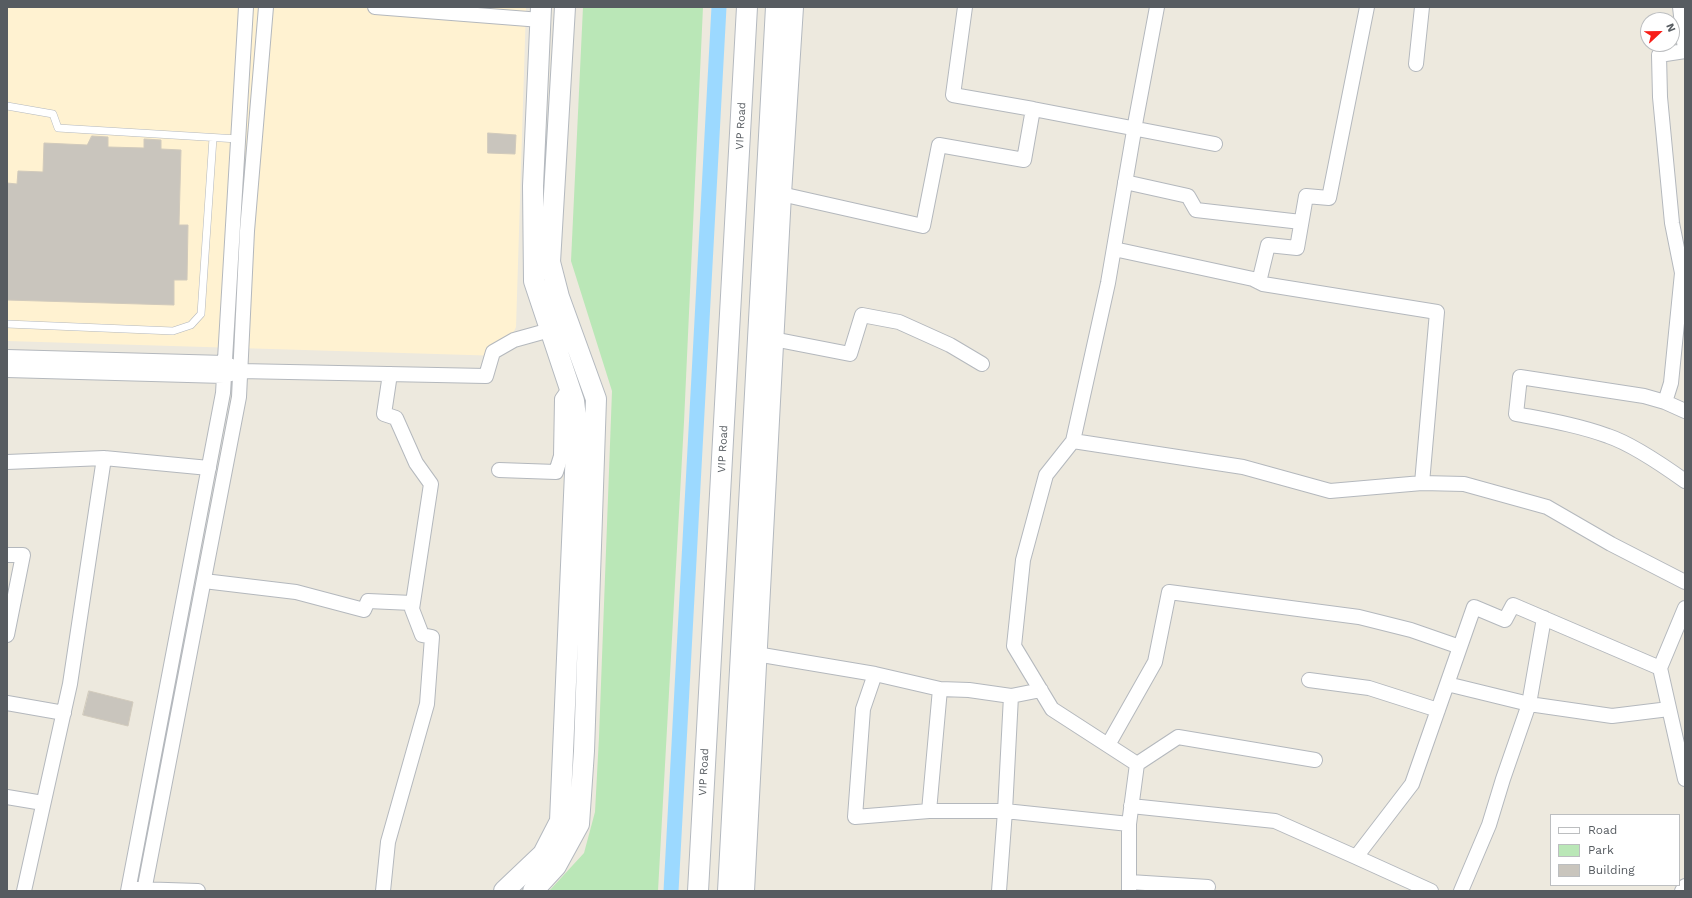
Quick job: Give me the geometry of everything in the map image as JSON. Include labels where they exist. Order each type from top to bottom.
[{"type":"street","points":[[198,891],[128,890],[223,393],[246,7]]},
{"type":"street","points":[[145,890],[239,397],[247,231],[266,7]]},
{"type":"street","points":[[375,7],[541,14],[533,186],[534,281],[574,401],[577,426],[560,822],[543,854],[504,891]]},
{"type":"street","points":[[534,891],[556,866],[579,824],[584,750],[596,398],[559,297],[550,262],[565,7]]},
{"type":"street","name":"VIP Road","points":[[698,891],[747,7]]},
{"type":"street","points":[[744,891],[756,654],[761,413],[776,7]]},
{"type":"street","points":[[728,891],[761,413],[773,338],[793,7]]},
{"type":"street","points":[[965,7],[953,95],[1215,144]]},
{"type":"street","points":[[1137,764],[1052,709],[1014,646],[1023,560],[1046,475],[1073,441],[1108,283],[1157,7]]},
{"type":"street","points":[[1259,282],[1268,245],[1297,248],[1306,196],[1329,198],[1367,7]]},
{"type":"street","points":[[1416,64],[1422,7]]},
{"type":"street","points":[[1665,402],[1671,383],[1682,273],[1672,223],[1660,97],[1658,55],[1685,50],[1680,7]]},
{"type":"street","points":[[781,194],[923,226],[939,144],[1024,160],[1033,110]]},
{"type":"street","points":[[1125,182],[1188,196],[1196,210],[1301,222]]},
{"type":"street","points":[[1114,249],[1253,279],[1263,284],[1437,312],[1422,483]]},
{"type":"street","points":[[773,338],[850,354],[862,315],[899,322],[950,345],[982,364]]},
{"type":"street","points":[[7,357],[240,371],[486,376],[493,352],[514,340],[550,330]]},
{"type":"street","points":[[563,369],[582,363]]},
{"type":"street","points":[[7,370],[225,370]]},
{"type":"street","points":[[383,891],[388,842],[428,704],[432,637],[422,635],[412,609],[431,484],[416,463],[396,418],[384,414],[390,374]]},
{"type":"street","points":[[1685,412],[1665,402],[1644,396],[1520,377],[1516,414],[1564,424],[1609,436],[1660,464],[1685,480]]},
{"type":"street","points":[[500,470],[556,472],[561,456],[562,399],[569,389]]},
{"type":"street","points":[[1073,441],[1243,467],[1330,491],[1422,483],[1464,484],[1547,507],[1611,544],[1685,582]]},
{"type":"street","points":[[7,462],[104,458],[209,468]]},
{"type":"street","points":[[24,891],[70,684],[104,458]]},
{"type":"street","points":[[7,555],[23,555],[7,635]]},
{"type":"street","points":[[204,581],[296,592],[364,610],[368,601],[412,603]]},
{"type":"street","points":[[1108,745],[1155,662],[1169,592],[1359,617],[1411,630],[1460,647]]},
{"type":"street","points":[[1356,857],[1412,784],[1474,607],[1505,620],[1514,605],[1660,668]]},
{"type":"street","points":[[1685,608],[1660,668],[1685,779]]},
{"type":"street","points":[[1461,891],[1489,825],[1529,704],[1544,618]]},
{"type":"street","points":[[756,654],[876,674],[940,689],[969,690],[1011,696],[1041,690]]},
{"type":"street","points":[[876,674],[863,709],[855,818],[929,811],[1006,811],[1129,824]]},
{"type":"street","points":[[1309,680],[1369,688],[1438,710]]},
{"type":"street","points":[[1447,684],[1529,704],[1612,716],[1669,708]]},
{"type":"street","points":[[929,811],[940,689]]},
{"type":"street","points":[[999,891],[1006,811],[1011,696]]},
{"type":"street","points":[[7,703],[64,713]]},
{"type":"street","points":[[1208,887],[1129,887],[1129,824],[1137,764],[1178,737],[1315,760]]},
{"type":"street","points":[[7,797],[43,803]]},
{"type":"street","points":[[1131,806],[1275,821],[1431,891]]},
{"type":"street","points":[[1682,891],[1685,886]]},
{"type":"lane","points":[[7,106],[53,114],[58,128],[238,139]]},
{"type":"lane","points":[[7,324],[173,331],[191,325],[201,314],[213,138]]},
{"type":"shaded area","points":[[7,7],[526,7],[516,327],[502,356],[7,341]]},
{"type":"green space","points":[[583,7],[703,7],[684,422],[658,891],[549,891],[584,853],[595,812],[599,737],[612,391],[571,261]]},
{"type":"building","points":[[488,133],[516,135],[515,154],[488,153]]},
{"type":"building","points":[[92,136],[108,137],[108,147],[144,148],[144,139],[161,140],[161,149],[181,150],[179,225],[188,225],[187,280],[174,280],[174,305],[7,300],[7,183],[17,184],[18,171],[43,172],[44,143],[87,145]]},
{"type":"building","points":[[89,691],[133,702],[128,726],[83,715]]},
{"type":"waterway","points":[[671,891],[719,7]]}]
